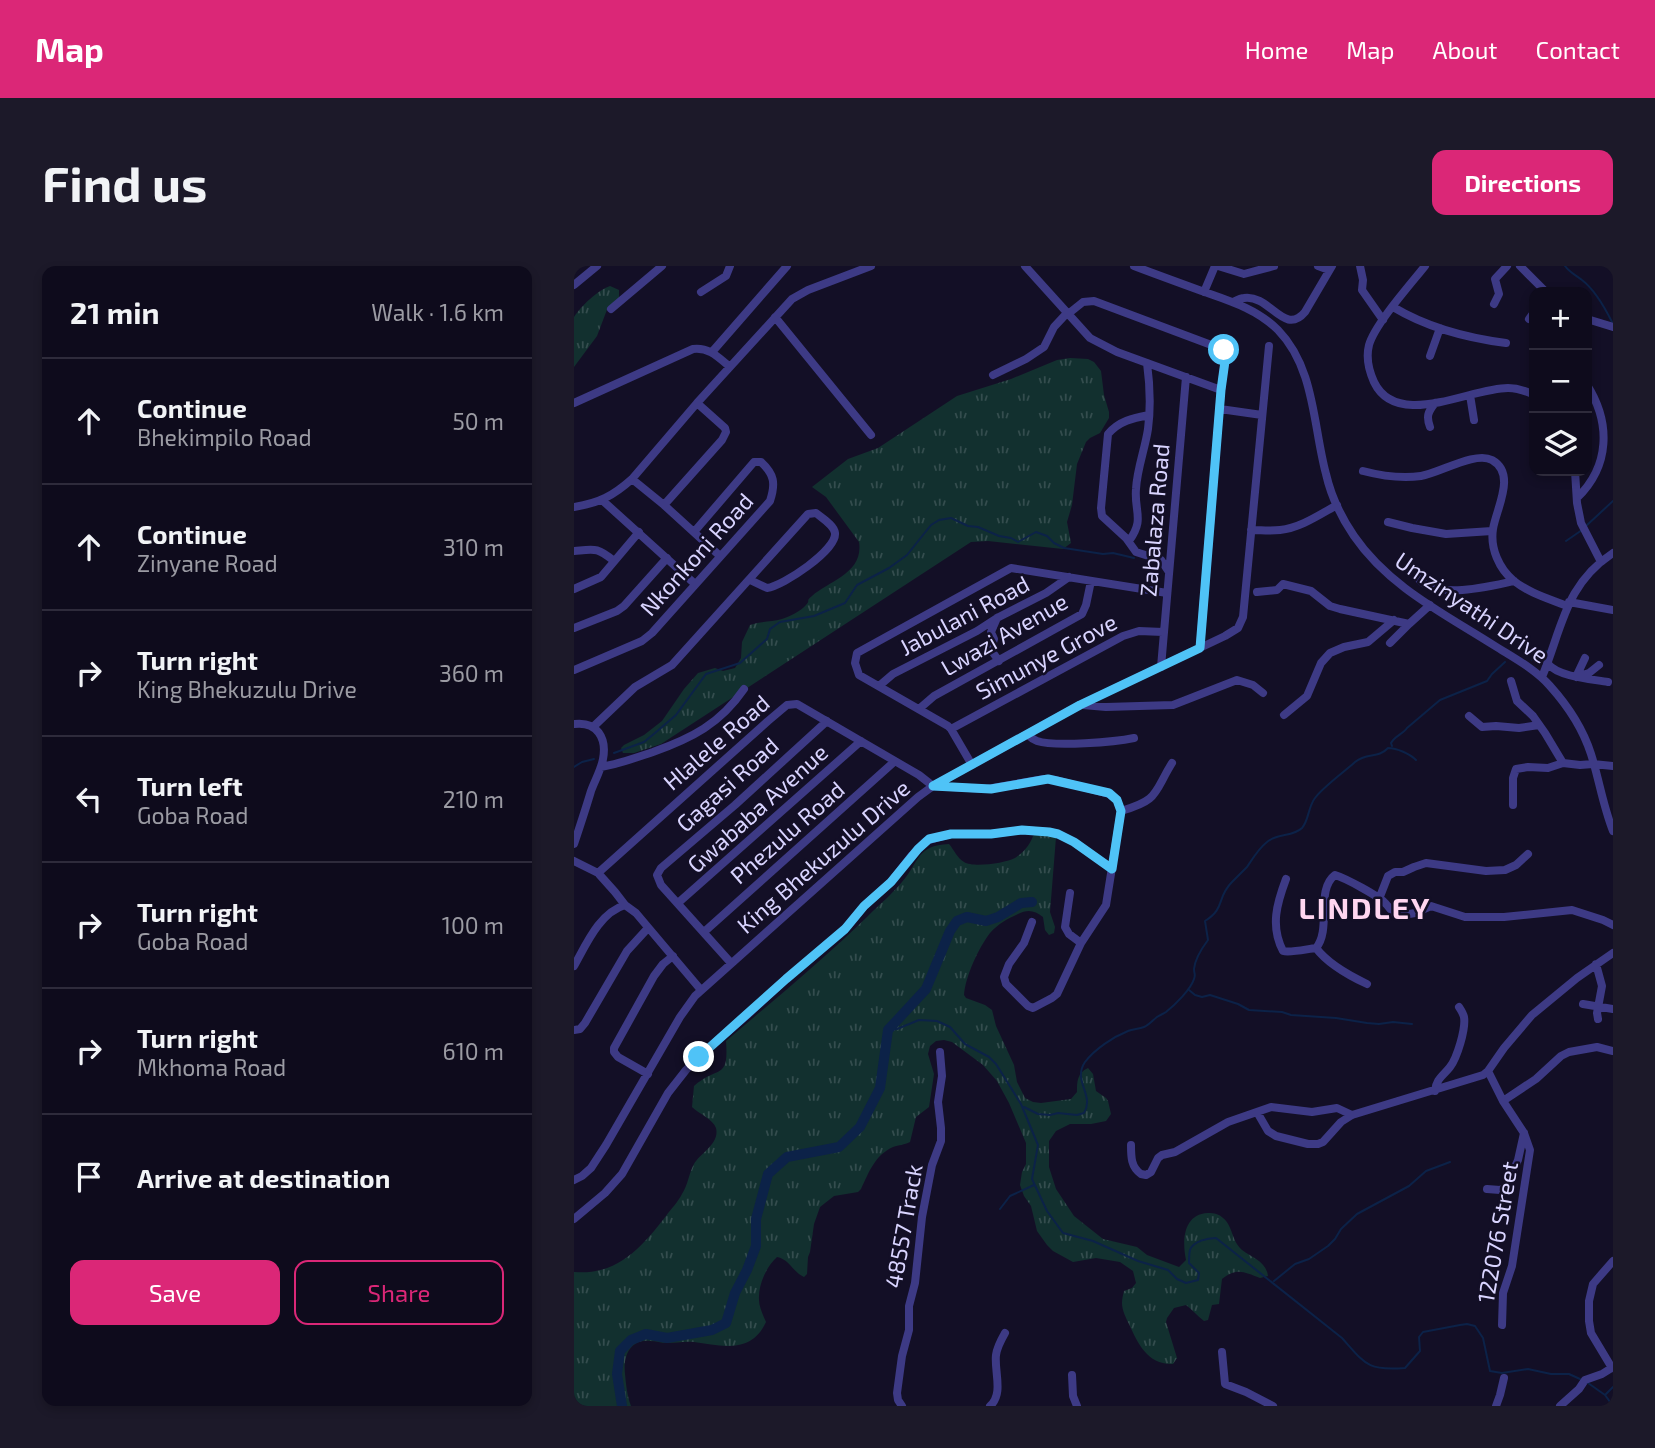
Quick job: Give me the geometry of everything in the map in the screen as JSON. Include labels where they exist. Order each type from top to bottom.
[{"type":"street","points":[[574,285],[597,266]]},
{"type":"street","points":[[611,309],[662,266]]},
{"type":"street","points":[[701,292],[726,276],[730,266]]},
{"type":"street","points":[[712,352],[788,266]]},
{"type":"street","points":[[574,507],[602,500],[632,479],[789,302],[803,293],[871,266]]},
{"type":"street","points":[[1025,266],[1090,338],[1117,352],[1221,390]]},
{"type":"street","name":"Umzinyathi Drive","points":[[1134,266],[1256,313],[1288,341],[1298,358],[1309,393],[1326,474],[1337,505],[1360,545],[1380,568],[1402,586],[1542,677],[1582,732],[1613,831]]},
{"type":"street","points":[[1204,292],[1217,266],[1244,274],[1274,266]]},
{"type":"street","points":[[1233,302],[1250,298],[1266,304],[1288,321],[1297,319],[1305,312],[1330,268],[1318,266]]},
{"type":"street","points":[[1360,266],[1362,290],[1383,320]]},
{"type":"street","points":[[1425,266],[1371,339],[1368,352],[1371,373],[1377,387],[1388,398],[1414,406],[1508,388],[1529,393]]},
{"type":"street","points":[[1494,304],[1499,294],[1495,279],[1507,266]]},
{"type":"street","points":[[1520,266],[1541,287]]},
{"type":"street","points":[[993,375],[1044,347],[1054,327],[1067,314],[1083,302],[1091,301],[1222,349],[1226,354],[1200,648]]},
{"type":"street","points":[[1393,307],[1463,336],[1506,343]]},
{"type":"street","points":[[775,317],[871,435]]},
{"type":"street","points":[[1592,321],[1613,327]]},
{"type":"street","points":[[1430,356],[1440,328]]},
{"type":"street","points":[[1269,346],[1251,530],[1289,528],[1337,505]]},
{"type":"street","points":[[574,403],[689,350],[701,348],[712,352],[730,367]]},
{"type":"street","points":[[1129,541],[1139,519],[1136,492],[1150,396],[1147,363]]},
{"type":"street","name":"Zabalaza Road","points":[[1161,667],[1186,377]]},
{"type":"street","points":[[1577,498],[1596,475],[1603,451],[1600,412],[1592,393]]},
{"type":"street","points":[[1470,395],[1474,421]]},
{"type":"street","points":[[664,505],[722,440],[726,432],[725,428],[697,403]]},
{"type":"street","points":[[1430,427],[1428,412],[1435,403]]},
{"type":"street","points":[[1220,410],[1262,415]]},
{"type":"street","points":[[1149,415],[1126,420],[1112,429],[1106,439],[1102,516],[1129,541],[1136,552],[1161,560],[1168,572]]},
{"type":"street","points":[[1363,471],[1390,477],[1415,477],[1474,458],[1492,460],[1501,468],[1505,480],[1492,531],[1498,561],[1506,573],[1530,590],[1568,604],[1613,610]]},
{"type":"street","name":"Nkonkoni Road","points":[[574,670],[645,639],[770,500],[773,487],[770,470],[761,462],[754,462],[694,532]]},
{"type":"street","points":[[1575,476],[1583,529],[1601,562]]},
{"type":"street","points":[[632,479],[720,556]]},
{"type":"street","points":[[602,500],[695,584]]},
{"type":"street","points":[[593,727],[635,687],[672,666],[808,514],[816,513],[834,529],[834,539],[805,569],[774,587],[766,588],[750,580]]},
{"type":"street","points":[[1388,522],[1446,534],[1492,531]]},
{"type":"street","name":"King Bhekuzulu Drive","points":[[574,1180],[594,1164],[680,1017],[701,989],[910,804],[933,786],[1080,705],[1238,628],[1251,530]]},
{"type":"street","points":[[574,589],[601,577],[639,532]]},
{"type":"street","points":[[574,551],[597,549],[614,561]]},
{"type":"street","points":[[1542,677],[1568,604],[1580,583],[1613,553]]},
{"type":"street","points":[[574,628],[620,609],[667,558]]},
{"type":"street","points":[[972,765],[951,729],[859,675],[855,658],[859,651],[1009,569],[1167,593]]},
{"type":"street","points":[[1417,577],[1420,582],[1447,591],[1514,581]]},
{"type":"street","name":"Jabulani Road","points":[[879,687],[893,674],[977,631],[1069,578]]},
{"type":"street","name":"Lwazi Avenue","points":[[919,709],[934,696],[1082,614],[1091,581]]},
{"type":"street","points":[[1257,592],[1277,590],[1283,584],[1290,585],[1311,591],[1330,606],[1340,610],[1409,624]]},
{"type":"street","points":[[1390,643],[1430,605]]},
{"type":"street","points":[[997,618],[991,632],[994,639],[991,650],[999,661]]},
{"type":"street","points":[[1284,715],[1307,696],[1321,663],[1330,653],[1368,642],[1394,620]]},
{"type":"street","name":"Simunye Grove","points":[[951,729],[1122,636],[1134,631],[1163,632]]},
{"type":"street","points":[[1576,677],[1585,658]]},
{"type":"street","points":[[1548,664],[1551,668],[1576,677],[1608,682]]},
{"type":"street","points":[[1576,677],[1589,673],[1599,665]]},
{"type":"street","points":[[1080,705],[1173,705],[1237,680],[1253,685],[1263,693]]},
{"type":"street","points":[[1511,681],[1517,701],[1539,725],[1563,762]]},
{"type":"street","points":[[601,767],[624,762],[692,737],[722,716],[744,689]]},
{"type":"street","name":"Hlalele Road","points":[[598,873],[787,705],[800,705],[919,775],[933,786]]},
{"type":"street","points":[[1469,716],[1482,727],[1515,728],[1539,725]]},
{"type":"street","name":"Gagasi Road","points":[[678,903],[657,879],[661,868],[827,721]]},
{"type":"street","points":[[574,724],[593,727],[603,745],[601,767],[574,844]]},
{"type":"street","points":[[1028,734],[1038,741],[1068,744],[1135,738]]},
{"type":"street","name":"Gwababa Avenue","points":[[678,903],[861,741]]},
{"type":"street","name":"Phezulu Road","points":[[704,932],[895,761]]},
{"type":"street","points":[[1513,805],[1515,769],[1528,766],[1548,768],[1563,762],[1613,766]]},
{"type":"street","points":[[1121,811],[1149,801],[1172,763]]},
{"type":"street","points":[[933,786],[991,789],[1048,779],[1109,793],[1117,800],[1121,811],[1106,905],[1081,943],[1056,995],[1036,1007],[1028,1006],[1006,984],[1004,977],[1009,964],[1024,943],[1032,922]]},
{"type":"street","points":[[574,1219],[605,1193],[622,1174],[668,1093],[686,1070],[845,929],[926,841],[951,834],[991,834],[1022,830],[1049,832],[1074,842],[1112,869]]},
{"type":"street","points":[[1379,899],[1388,876],[1395,872],[1432,863],[1486,871],[1505,870],[1516,865],[1528,854]]},
{"type":"street","points":[[574,861],[598,873],[701,989]]},
{"type":"street","points":[[1286,879],[1275,916],[1280,946],[1283,951],[1288,952],[1316,948],[1320,944],[1329,881],[1338,876],[1379,899],[1398,916],[1412,914],[1430,906],[1465,917],[1504,917],[1568,910],[1613,925]]},
{"type":"street","points":[[1070,893],[1065,926],[1069,934],[1081,943]]},
{"type":"street","points":[[678,903],[732,962]]},
{"type":"street","points":[[574,966],[599,924],[612,911],[625,905]]},
{"type":"street","points":[[574,1030],[585,1023],[626,951],[648,928]]},
{"type":"street","points":[[1316,948],[1333,963],[1367,984]]},
{"type":"street","points":[[1257,1112],[1268,1131],[1276,1136],[1318,1144],[1323,1142],[1337,1125],[1352,1115],[1483,1075],[1532,1015],[1613,953]]},
{"type":"street","points":[[648,1074],[618,1057],[614,1048],[654,976],[673,956]]},
{"type":"street","points":[[1596,964],[1602,986],[1598,1019]]},
{"type":"street","points":[[1583,1004],[1613,1009]]},
{"type":"street","points":[[1435,1091],[1436,1082],[1454,1060],[1463,1032],[1464,1015],[1459,1006]]},
{"type":"street","points":[[1503,1101],[1569,1052],[1597,1047],[1613,1051]]},
{"type":"street","name":"48557 Track","points":[[900,1405],[897,1393],[909,1330],[909,1306],[915,1283],[922,1217],[932,1165],[941,1141],[938,1105],[942,1076],[940,1052]]},
{"type":"street","name":"122076 Street","points":[[1488,1071],[1524,1133],[1530,1153],[1512,1266],[1503,1293],[1502,1325]]},
{"type":"street","points":[[1131,1145],[1134,1167],[1146,1175],[1160,1156],[1175,1152],[1220,1125],[1274,1107],[1312,1112],[1337,1108],[1352,1115]]},
{"type":"street","points":[[1487,1189],[1496,1191],[1506,1187],[1518,1160],[1524,1133]]},
{"type":"street","points":[[1560,1406],[1588,1378],[1602,1374],[1612,1367],[1591,1333],[1588,1301],[1593,1284],[1613,1261]]},
{"type":"street","points":[[990,1406],[996,1398],[996,1356],[1000,1340],[1005,1333]]},
{"type":"street","points":[[1222,1352],[1225,1384],[1273,1406]]},
{"type":"street","points":[[1072,1375],[1073,1396],[1077,1406]]},
{"type":"street","points":[[1496,1406],[1504,1378]]},
{"type":"green space","points":[[610,286],[619,290],[619,298],[608,307],[597,336],[574,367],[574,317],[590,299]]},
{"type":"green space","points":[[1088,359],[1101,371],[1109,412],[1109,418],[1100,433],[1086,442],[1077,464],[1067,522],[1071,543],[1063,549],[988,541],[971,542],[661,744],[634,753],[623,753],[621,748],[624,745],[644,735],[662,721],[698,673],[715,668],[723,671],[735,668],[741,658],[742,642],[750,625],[782,619],[798,612],[812,596],[851,569],[859,553],[859,542],[826,497],[812,487],[848,459],[878,448],[957,396],[1011,379],[1057,360]]},
{"type":"green space","points":[[1038,833],[1056,837],[1050,912],[1055,927],[1054,933],[1049,935],[1045,930],[1043,917],[1034,912],[1021,912],[1003,922],[990,933],[981,946],[970,971],[964,995],[992,1010],[1025,1098],[1041,1103],[1071,1099],[1077,1092],[1080,1075],[1088,1068],[1093,1074],[1096,1091],[1108,1101],[1111,1114],[1106,1121],[1070,1124],[1056,1131],[1049,1141],[1049,1167],[1056,1189],[1074,1216],[1103,1239],[1137,1247],[1147,1255],[1179,1267],[1186,1260],[1184,1245],[1189,1223],[1200,1215],[1218,1215],[1229,1225],[1238,1246],[1262,1263],[1268,1276],[1260,1278],[1241,1272],[1227,1275],[1222,1279],[1219,1304],[1212,1305],[1208,1320],[1204,1321],[1186,1305],[1174,1308],[1166,1322],[1177,1358],[1173,1364],[1150,1357],[1136,1339],[1123,1308],[1124,1291],[1136,1283],[1133,1271],[1120,1262],[1096,1258],[1073,1262],[1047,1245],[1037,1231],[1031,1206],[1020,1185],[1026,1164],[1026,1143],[1009,1103],[997,1081],[983,1065],[952,1042],[936,1041],[930,1046],[928,1054],[934,1074],[929,1107],[916,1117],[910,1142],[887,1150],[873,1165],[858,1192],[834,1196],[820,1207],[814,1224],[807,1274],[804,1277],[781,1258],[777,1257],[769,1266],[759,1294],[766,1322],[760,1332],[752,1339],[735,1346],[690,1342],[637,1343],[629,1350],[625,1361],[626,1386],[631,1406],[574,1406],[574,1272],[603,1269],[627,1257],[648,1238],[679,1200],[694,1164],[712,1144],[716,1134],[712,1122],[692,1107],[694,1086],[724,1067],[726,1041],[851,932],[908,875],[924,851],[949,844],[960,859],[968,864],[997,863],[1018,856]]},
{"type":"waterway","points":[[1565,266],[1591,289],[1612,322]]},
{"type":"waterway","points":[[1586,526],[1613,501]]},
{"type":"waterway","points":[[614,753],[644,742],[676,715],[706,674],[740,663],[767,639],[770,629],[780,622],[814,616],[845,603],[857,585],[907,555],[931,525],[939,520],[951,518],[1018,542],[1036,532],[1064,548],[1134,558]]},
{"type":"waterway","points":[[1566,541],[1582,530]]},
{"type":"waterway","points":[[1532,660],[1547,651]]},
{"type":"waterway","points":[[1392,746],[1391,743],[1395,739],[1440,700],[1487,681],[1505,662]]},
{"type":"waterway","points":[[1024,1107],[1038,1114],[1084,1113],[1087,1100],[1081,1075],[1085,1062],[1110,1040],[1148,1025],[1170,1009],[1186,992],[1194,979],[1197,958],[1208,940],[1205,921],[1216,912],[1227,888],[1261,847],[1275,837],[1294,833],[1302,828],[1319,794],[1359,759],[1388,748],[1403,752],[1416,760]]},
{"type":"waterway","points":[[574,767],[594,759]]},
{"type":"waterway","points":[[622,1406],[617,1374],[620,1351],[631,1340],[646,1334],[667,1338],[712,1330],[726,1323],[735,1293],[756,1246],[756,1219],[768,1174],[787,1157],[839,1147],[860,1127],[880,1088],[888,1030],[926,989],[950,931],[957,921],[967,917],[986,921],[1021,903],[1032,902]]},
{"type":"waterway","points":[[1189,990],[1195,995],[1210,995],[1249,1010],[1367,1023],[1412,1024]]},
{"type":"waterway","points":[[888,1030],[919,1020],[937,1021],[950,1027],[965,1044],[996,1064],[1021,1104],[1038,1145],[1032,1179],[1047,1211],[1063,1233],[1093,1241],[1138,1261],[1168,1270],[1186,1283],[1198,1280],[1199,1273],[1189,1263],[1192,1247],[1201,1241],[1216,1238],[1342,1338],[1363,1360],[1375,1367],[1405,1368],[1420,1351],[1419,1337],[1423,1332],[1467,1324],[1475,1326],[1483,1338],[1490,1371],[1502,1373],[1528,1369],[1551,1374],[1569,1374],[1580,1379]]},
{"type":"waterway","points":[[1274,1281],[1295,1264],[1309,1259],[1328,1246],[1357,1214],[1409,1186],[1426,1171],[1450,1162]]},
{"type":"waterway","points":[[1000,1209],[1010,1196],[1034,1185]]},
{"type":"waterway","points":[[1588,1383],[1605,1395],[1613,1406]]},
{"type":"waterway","points":[[1606,1394],[1613,1387]]},
{"type":"district","name":"LINDLEY","points":[[1365,907]]},
{"type":"route","points":[[699,1057],[845,929],[929,839],[951,834],[991,834],[1022,830],[1049,832],[1074,842],[1112,869],[1121,811],[1117,800],[1109,793],[1048,779],[991,789],[933,786],[1080,705],[1200,648],[1226,354],[1224,350]]}]
